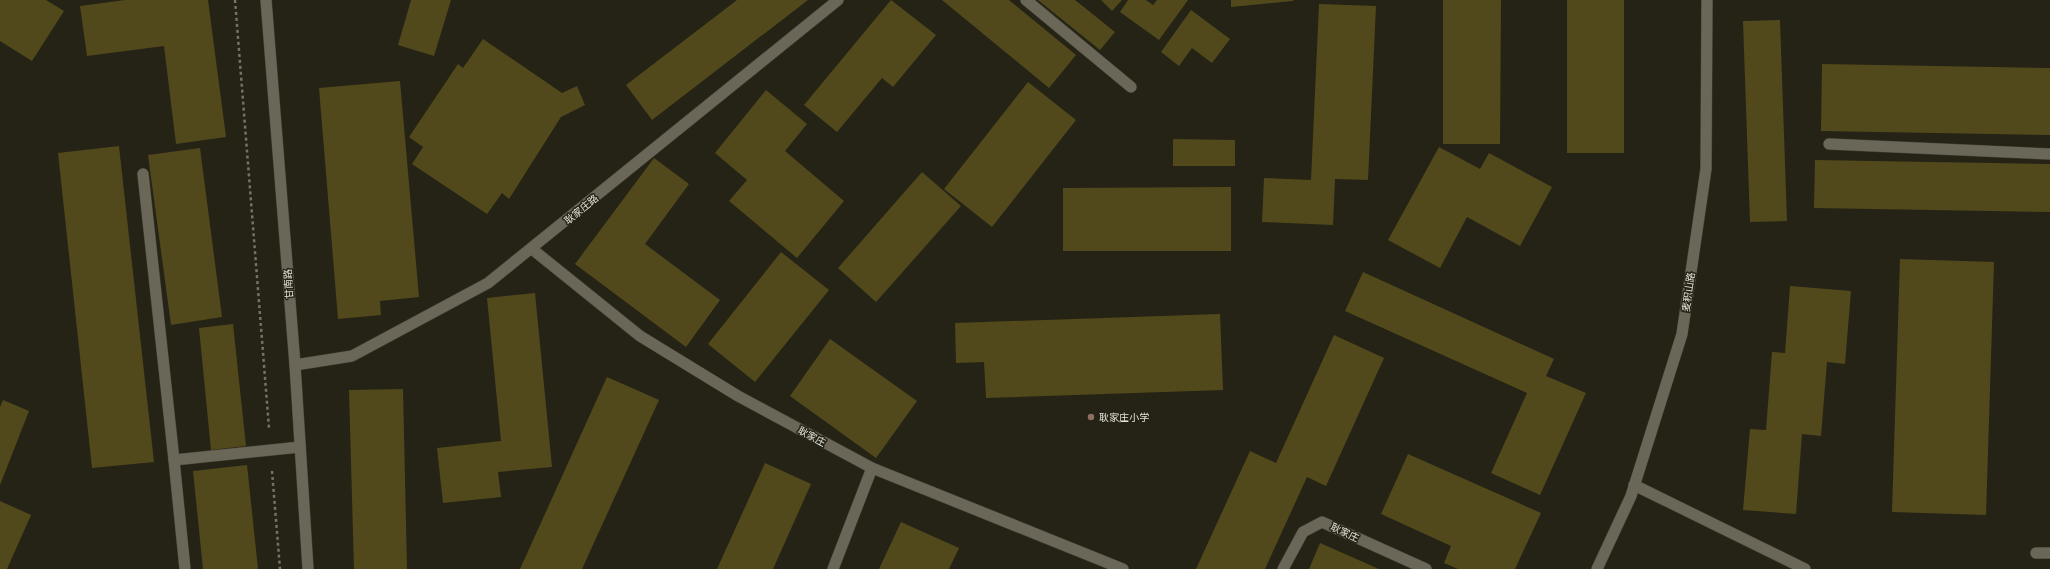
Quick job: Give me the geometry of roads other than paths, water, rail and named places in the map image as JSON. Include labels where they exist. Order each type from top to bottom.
[{"type":"street","name":"甘南路","points":[[266,0],[308,569]]},
{"type":"street","name":"耿家庄路","points":[[294,365],[352,356],[488,283],[532,249],[838,0]]},
{"type":"street","points":[[1026,0],[1131,87]]},
{"type":"street","name":"麦积山路","points":[[1597,569],[1631,496],[1682,334],[1706,169],[1707,0]]},
{"type":"street","points":[[1829,144],[2050,154]]},
{"type":"street","points":[[143,174],[185,569]]},
{"type":"street","name":"耿家庄","points":[[532,249],[640,336],[738,396],[872,468],[1123,569]]},
{"type":"street","points":[[174,460],[300,447]]},
{"type":"street","points":[[833,569],[872,468]]},
{"type":"street","points":[[1634,485],[1805,569]]},
{"type":"street","name":"耿家庄","points":[[1283,569],[1303,532],[1322,522],[1426,569]]},
{"type":"street","points":[[2036,553],[2050,553]]},
{"type":"place","name":"耿家庄小学","points":[[1091,417]]}]
